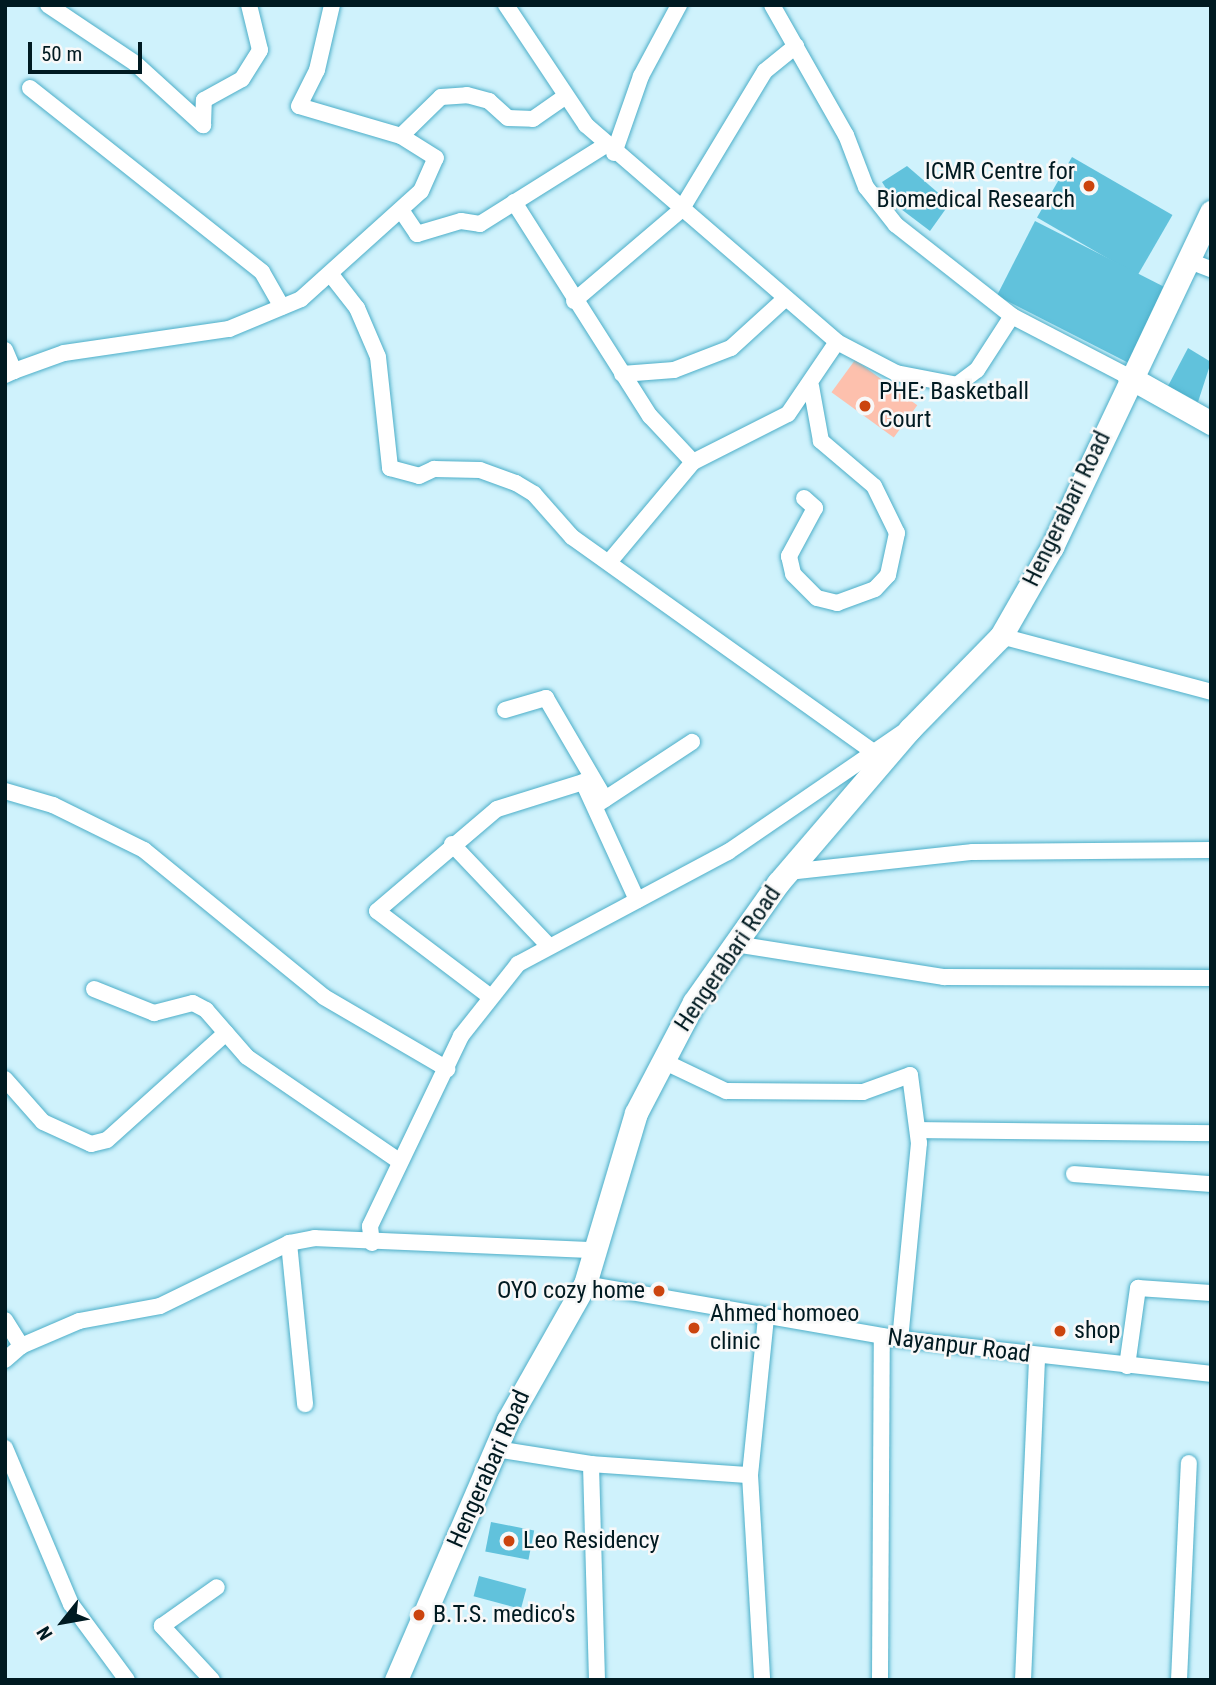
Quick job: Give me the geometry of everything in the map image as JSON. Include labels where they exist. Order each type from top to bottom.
[{"type":"main road","name":"Hengerabari Road","points":[[396,1680],[535,1364],[584,1284],[636,1113],[663,1061],[734,944],[788,872],[910,729],[1002,636],[1052,547],[1129,377],[1211,212]]},
{"type":"main road","points":[[1129,377],[1211,423]]},
{"type":"street","points":[[48,5],[136,64],[203,125],[204,100],[242,79],[260,50],[248,5]]},
{"type":"street","points":[[5,351],[9,373],[64,353],[229,329],[282,307],[331,276],[421,191],[436,158],[401,136],[299,106],[317,69],[332,5]]},
{"type":"street","points":[[506,5],[566,96],[610,149],[681,210],[743,255],[786,298],[837,342],[896,373],[957,385],[977,370],[1012,316]]},
{"type":"street","points":[[401,210],[417,234],[461,221],[480,224],[610,149],[641,76],[679,5]]},
{"type":"street","points":[[772,5],[846,135],[866,187],[897,225],[1012,316],[1129,377]]},
{"type":"street","points":[[574,301],[681,210],[765,71],[796,47]]},
{"type":"street","points":[[30,88],[262,272],[282,307]]},
{"type":"street","points":[[401,136],[441,97],[467,95],[489,101],[508,118],[533,119],[566,96]]},
{"type":"street","points":[[514,202],[622,374],[693,462]]},
{"type":"street","points":[[1187,260],[1211,269]]},
{"type":"street","points":[[331,276],[357,308],[378,357],[390,468],[419,476],[433,468],[480,470],[516,483],[534,494],[572,537],[610,561],[872,751]]},
{"type":"street","points":[[622,374],[674,370],[731,348],[786,298]]},
{"type":"street","points":[[610,561],[693,462],[788,414],[811,386],[837,342]]},
{"type":"street","points":[[804,498],[815,508],[789,556],[793,574],[817,598],[837,603],[875,589],[888,575],[897,533],[874,486],[821,441],[811,386]]},
{"type":"street","points":[[1002,636],[1211,692]]},
{"type":"street","points":[[505,710],[546,698],[600,803],[637,901]]},
{"type":"street","points":[[372,1242],[370,1226],[400,1161],[488,995],[547,944],[637,901],[728,852],[872,751],[910,729]]},
{"type":"street","points":[[600,803],[692,742]]},
{"type":"street","points":[[488,995],[377,911],[452,844],[497,810],[583,782],[600,803]]},
{"type":"street","points":[[5,791],[53,805],[144,850],[324,996],[447,1069]]},
{"type":"street","points":[[452,844],[547,944]]},
{"type":"street","points":[[788,872],[973,852],[1211,850]]},
{"type":"street","points":[[734,944],[944,976],[1211,978]]},
{"type":"street","points":[[94,989],[155,1013],[194,1003],[247,1057],[400,1161]]},
{"type":"street","points":[[5,1079],[43,1122],[91,1144],[107,1140],[226,1033]]},
{"type":"street","points":[[663,1061],[726,1091],[863,1092],[910,1074],[919,1130],[900,1339]]},
{"type":"street","points":[[919,1130],[1211,1133]]},
{"type":"street","points":[[1074,1174],[1211,1184]]},
{"type":"street","points":[[5,1360],[21,1346],[79,1321],[160,1306],[208,1288],[289,1243],[315,1238],[372,1242],[540,1243],[593,1250]]},
{"type":"street","points":[[289,1243],[305,1404]]},
{"type":"street","name":"Nayanpur Road","points":[[584,1284],[766,1318],[900,1339],[1211,1374]]},
{"type":"street","points":[[1127,1366],[1138,1288],[1211,1293]]},
{"type":"street","points":[[762,1680],[750,1475],[766,1318]]},
{"type":"street","points":[[5,1320],[21,1346]]},
{"type":"street","points":[[880,1680],[882,1336]]},
{"type":"street","points":[[1023,1680],[1037,1355]]},
{"type":"street","points":[[5,1448],[71,1604],[127,1680]]},
{"type":"street","points":[[496,1449],[591,1464],[750,1475]]},
{"type":"street","points":[[1179,1680],[1189,1463]]},
{"type":"street","points":[[591,1464],[597,1680]]},
{"type":"street","points":[[212,1680],[162,1626],[216,1587]]},
{"type":"shaded area","points":[[855,360],[917,405],[894,438],[831,392]]},
{"type":"building","name":"ICMR Centre for Biomedical Research","points":[[1072,157],[1172,215],[1137,276],[1037,218]]},
{"type":"building","points":[[907,166],[950,203],[930,231],[897,206],[882,182]]},
{"type":"building","points":[[1035,221],[1167,288],[1129,363],[997,296]]},
{"type":"building","points":[[1188,348],[1211,362],[1198,402],[1168,386]]},
{"type":"building","name":"Leo Residency","points":[[491,1522],[534,1530],[528,1560],[485,1551]]},
{"type":"building","points":[[479,1576],[526,1589],[521,1609],[474,1596]]},
{"type":"place","name":"ICMR Centre for Biomedical Research","points":[[1089,186]]},
{"type":"place","name":"PHE: Basketball Court","points":[[865,406]]},
{"type":"place","name":"OYO cozy home","points":[[659,1291]]},
{"type":"place","name":"Ahmed homoeo clinic","points":[[694,1328]]},
{"type":"place","name":"shop","points":[[1060,1331]]},
{"type":"place","name":"Leo Residency","points":[[509,1541]]},
{"type":"place","name":"B.T.S. medico's","points":[[419,1615]]}]
